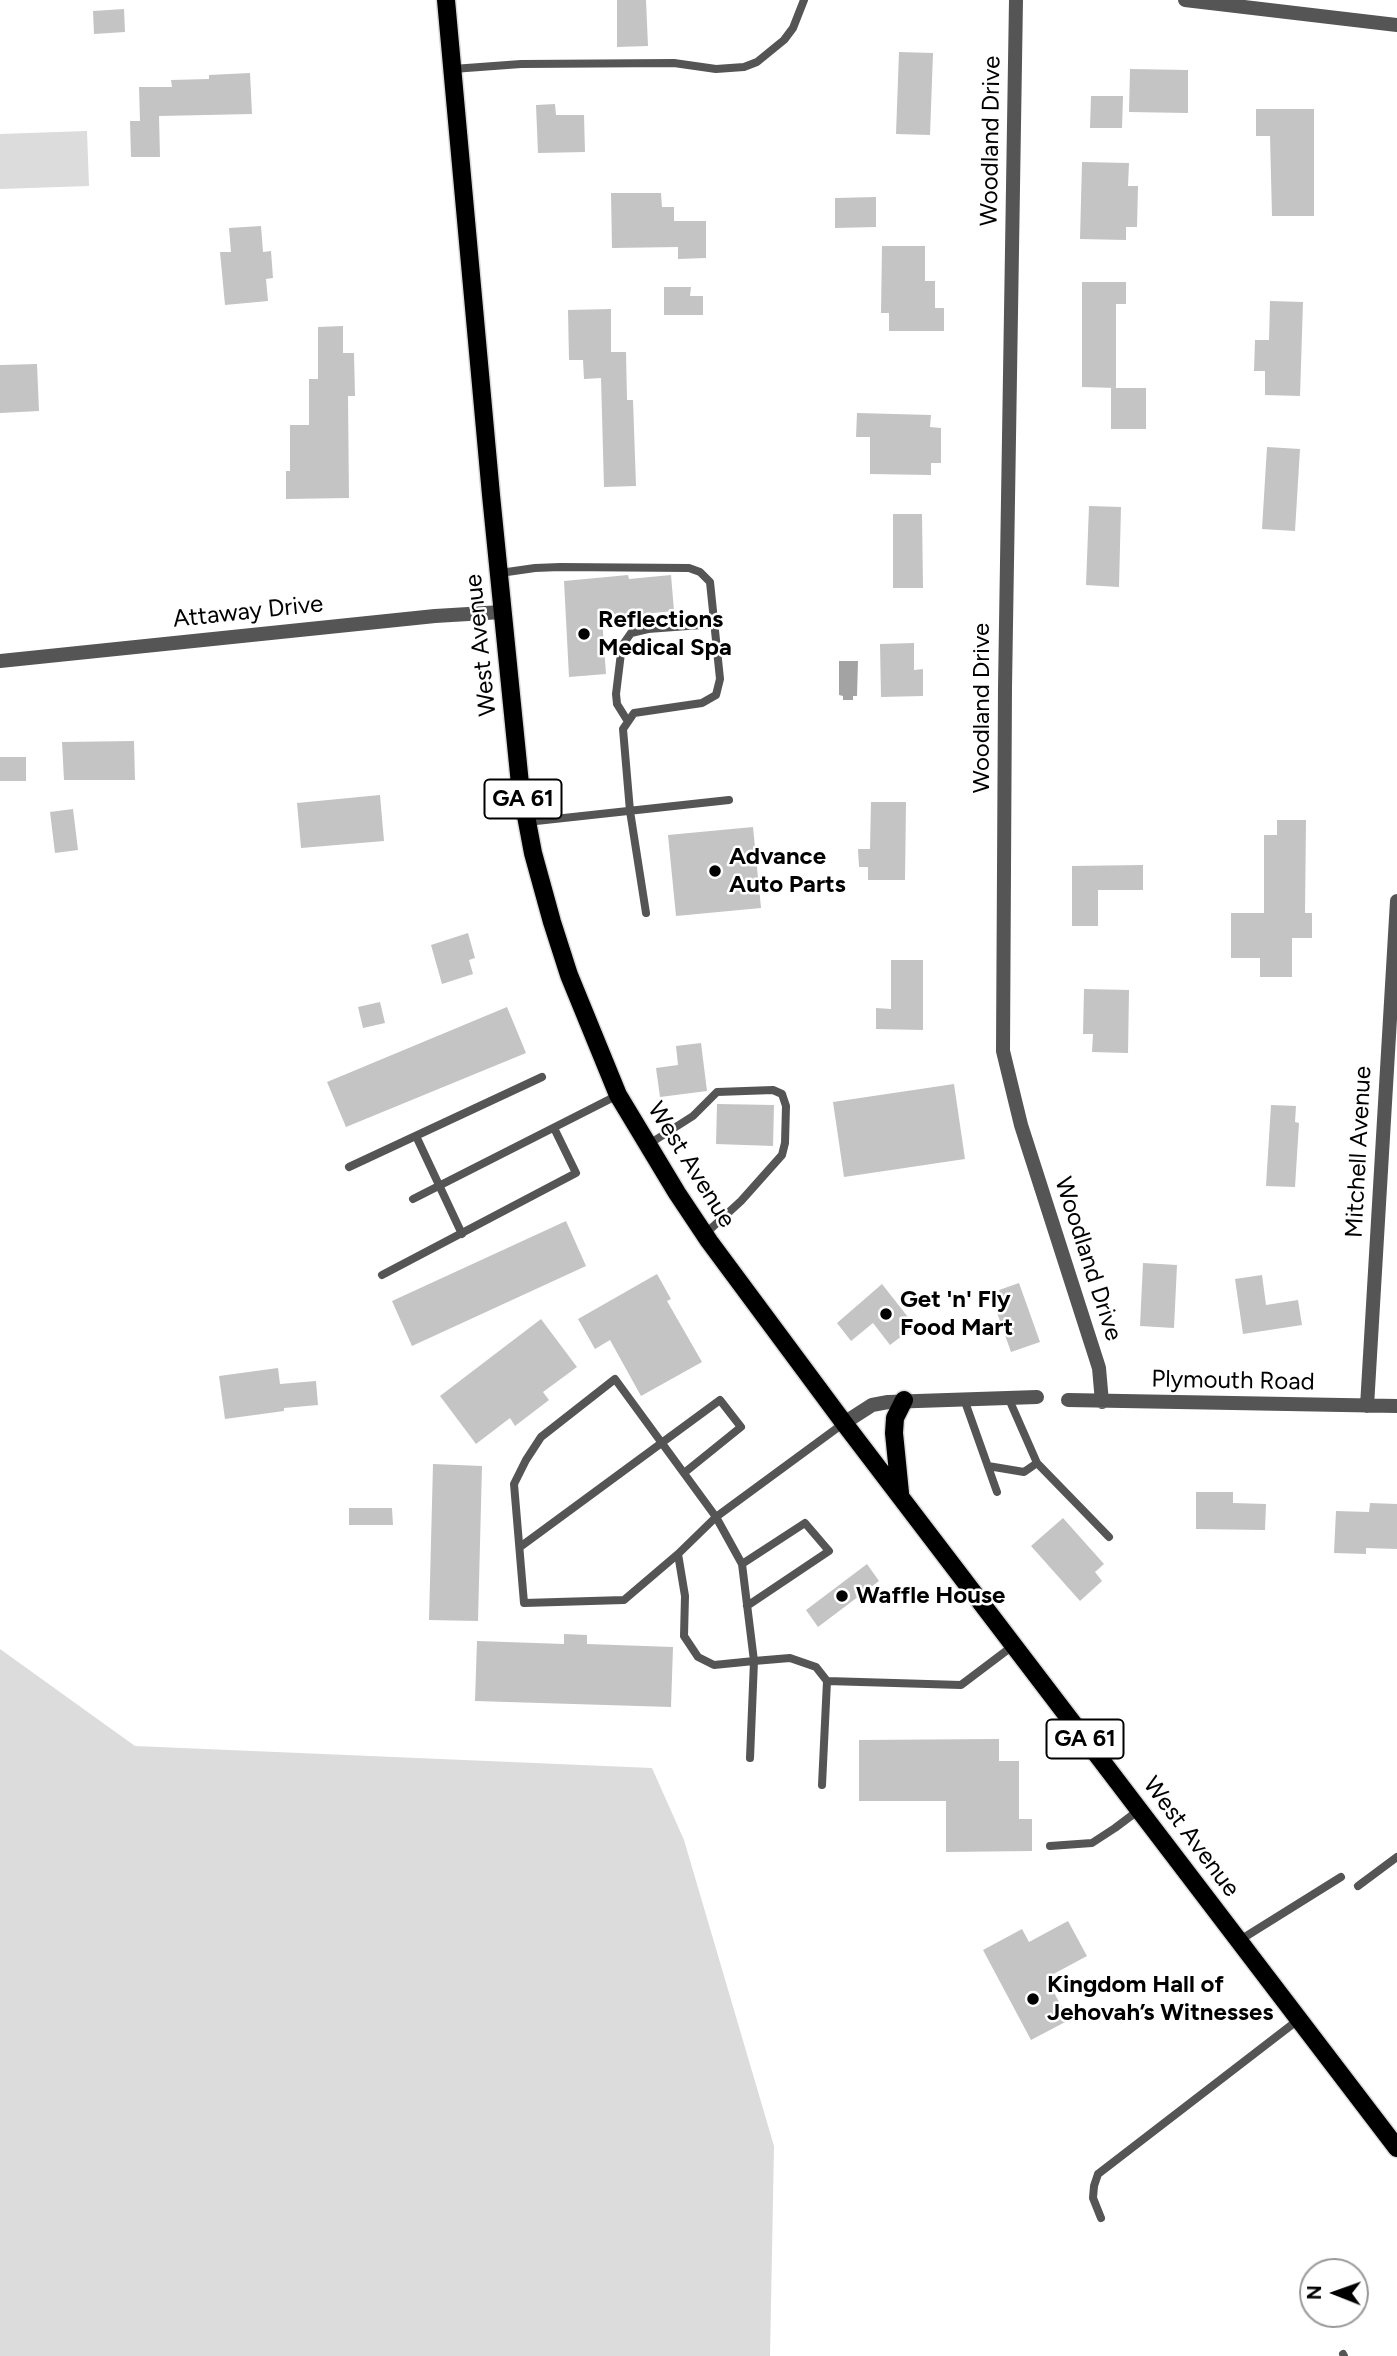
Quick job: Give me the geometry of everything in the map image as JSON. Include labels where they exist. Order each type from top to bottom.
[{"type":"main road","name":"West Avenue","points":[[446,0],[498,574],[520,785],[545,899],[569,975],[618,1095],[705,1234],[844,1423],[1397,2148]]},
{"type":"main road","points":[[901,1496],[896,1473],[894,1433],[895,1418],[904,1400]]},
{"type":"street","name":"Woodland Drive","points":[[1016,0],[1005,687],[1003,1051],[1021,1125],[1099,1368],[1102,1402]]},
{"type":"street","points":[[1185,0],[1397,25]]},
{"type":"street","name":"Attaway Drive","points":[[0,662],[435,615],[502,612]]},
{"type":"street","name":"Mitchell Avenue","points":[[1367,1406],[1397,901]]},
{"type":"street","points":[[844,1423],[872,1405],[904,1400],[1037,1397]]},
{"type":"street","name":"Plymouth Road","points":[[1068,1400],[1397,1406]]},
{"type":"lane","points":[[452,69],[521,64],[674,63],[716,69],[744,67],[757,62],[784,40],[793,28],[804,0]]},
{"type":"lane","points":[[498,574],[560,567],[688,568],[700,572],[710,582],[720,679],[716,695],[702,703],[634,713],[623,729],[631,811],[646,913]]},
{"type":"lane","points":[[627,720],[617,704],[615,694],[621,653],[631,633],[648,629],[714,624]]},
{"type":"lane","points":[[527,822],[729,800]]},
{"type":"lane","points":[[349,1167],[542,1077]]},
{"type":"lane","points":[[648,1144],[693,1116],[717,1092],[772,1090],[782,1094],[786,1106],[782,1155],[741,1202],[705,1234]]},
{"type":"lane","points":[[414,1199],[618,1095]]},
{"type":"lane","points":[[382,1275],[576,1173],[554,1128]]},
{"type":"lane","points":[[416,1136],[462,1234]]},
{"type":"lane","points":[[750,1758],[754,1661],[742,1564],[716,1517],[615,1379],[541,1437],[514,1484],[524,1603],[624,1600],[716,1517],[844,1423]]},
{"type":"lane","points":[[1008,1397],[1037,1463],[1109,1537]]},
{"type":"lane","points":[[964,1399],[997,1492]]},
{"type":"lane","points":[[520,1548],[720,1400],[741,1427],[684,1473]]},
{"type":"lane","points":[[988,1466],[1024,1472],[1037,1463]]},
{"type":"lane","points":[[742,1564],[805,1523],[829,1551],[747,1606]]},
{"type":"lane","points":[[678,1554],[685,1596],[684,1636],[698,1657],[714,1665],[790,1658],[816,1667],[827,1681],[822,1785]]},
{"type":"lane","points":[[827,1681],[961,1685],[1014,1645]]},
{"type":"lane","points":[[1050,1846],[1092,1843],[1139,1810]]},
{"type":"lane","points":[[1358,1886],[1397,1857]]},
{"type":"lane","points":[[1239,1941],[1341,1877]]},
{"type":"lane","points":[[1101,2218],[1093,2198],[1098,2174],[1298,2020]]},
{"type":"shaded area","points":[[87,131],[89,186],[0,189],[0,134]]},
{"type":"shaded area","points":[[839,661],[858,661],[857,696],[853,696],[853,700],[843,700],[843,696],[839,695]]},
{"type":"shaded area","points":[[0,1649],[135,1746],[652,1768],[684,1840],[774,2146],[770,2356],[0,2356]]},
{"type":"building","points":[[617,0],[646,0],[648,46],[617,47]]},
{"type":"building","points":[[124,9],[125,32],[94,34],[93,11]]},
{"type":"building","points":[[899,52],[933,53],[930,135],[896,134]]},
{"type":"building","points":[[1130,69],[1188,70],[1188,113],[1129,112]]},
{"type":"building","points":[[250,73],[252,114],[159,116],[160,157],[131,157],[130,121],[140,121],[139,87],[172,87],[171,80],[209,79],[209,75]]},
{"type":"building","points":[[1091,96],[1123,96],[1122,128],[1090,128]]},
{"type":"building","points":[[555,104],[556,115],[584,115],[585,152],[538,153],[536,105]]},
{"type":"building","points":[[1256,109],[1314,109],[1314,216],[1272,216],[1270,136],[1256,136]]},
{"type":"building","points":[[1082,162],[1129,163],[1128,186],[1138,186],[1137,227],[1126,227],[1126,240],[1080,239]]},
{"type":"building","points":[[611,193],[661,193],[662,207],[674,207],[674,221],[706,221],[706,258],[678,259],[678,247],[612,248]]},
{"type":"building","points":[[876,197],[876,227],[835,228],[835,198]]},
{"type":"building","points":[[261,226],[263,252],[271,251],[273,278],[266,279],[268,301],[225,305],[220,252],[231,252],[229,228]]},
{"type":"building","points":[[882,246],[925,246],[925,281],[935,281],[935,308],[944,308],[944,331],[889,331],[889,313],[881,313]]},
{"type":"building","points":[[1082,282],[1126,282],[1126,304],[1116,304],[1116,388],[1082,387]]},
{"type":"building","points":[[664,287],[691,287],[690,296],[703,296],[703,315],[664,315]]},
{"type":"building","points":[[1270,301],[1303,302],[1300,396],[1265,395],[1265,371],[1254,371],[1255,340],[1269,340]]},
{"type":"building","points":[[611,309],[611,352],[626,352],[627,400],[633,400],[636,486],[604,487],[601,378],[584,379],[583,360],[569,360],[568,310]]},
{"type":"building","points":[[343,326],[343,353],[354,353],[355,396],[348,396],[349,498],[286,499],[286,471],[290,471],[290,425],[309,425],[309,379],[318,379],[318,327]]},
{"type":"building","points":[[37,364],[39,411],[0,413],[0,365]]},
{"type":"building","points":[[1111,388],[1146,388],[1146,429],[1111,429]]},
{"type":"building","points":[[857,413],[931,415],[930,427],[941,428],[941,463],[931,463],[931,475],[870,474],[870,437],[856,437]]},
{"type":"building","points":[[1267,447],[1300,449],[1295,531],[1262,529]]},
{"type":"building","points":[[1089,506],[1121,507],[1119,587],[1086,585]]},
{"type":"building","points":[[893,514],[922,514],[923,588],[893,588]]},
{"type":"building","name":"Reflections Medical Spa","points":[[628,575],[629,579],[671,575],[674,611],[602,618],[606,674],[569,677],[564,581]]},
{"type":"building","points":[[914,643],[914,670],[923,669],[923,696],[881,697],[880,644]]},
{"type":"building","points":[[134,741],[135,780],[64,780],[62,742]]},
{"type":"building","points":[[0,757],[26,757],[26,781],[0,781]]},
{"type":"building","points":[[380,795],[384,841],[301,848],[297,803]]},
{"type":"building","points":[[871,802],[906,802],[905,880],[868,880],[868,867],[859,867],[858,849],[870,849]]},
{"type":"building","points":[[73,809],[78,850],[55,853],[50,812]]},
{"type":"building","points":[[1277,820],[1306,820],[1305,913],[1312,913],[1312,938],[1292,938],[1292,977],[1260,977],[1260,958],[1231,958],[1231,913],[1264,913],[1264,835],[1277,835]]},
{"type":"building","name":"Advance Auto Parts","points":[[753,827],[761,908],[676,916],[668,835]]},
{"type":"building","points":[[1143,865],[1143,890],[1098,890],[1098,926],[1072,926],[1072,866]]},
{"type":"building","points":[[468,933],[475,958],[469,960],[473,974],[442,984],[431,945]]},
{"type":"building","points":[[891,960],[923,960],[923,1030],[876,1029],[876,1008],[891,1009]]},
{"type":"building","points":[[1084,989],[1129,990],[1128,1053],[1092,1052],[1093,1034],[1083,1034]]},
{"type":"building","points":[[380,1002],[385,1023],[363,1028],[358,1007]]},
{"type":"building","points":[[507,1007],[526,1053],[346,1127],[327,1082]]},
{"type":"building","points":[[701,1043],[707,1091],[660,1097],[656,1068],[678,1065],[676,1046]]},
{"type":"building","points":[[954,1084],[965,1159],[844,1177],[833,1102]]},
{"type":"building","points":[[717,1104],[774,1105],[773,1146],[716,1144]]},
{"type":"building","points":[[1271,1105],[1296,1106],[1295,1122],[1299,1123],[1295,1187],[1266,1186]]},
{"type":"building","points":[[566,1221],[586,1266],[412,1346],[392,1301]]},
{"type":"building","points":[[1143,1263],[1177,1265],[1174,1328],[1140,1326]]},
{"type":"building","points":[[657,1274],[671,1299],[667,1301],[702,1362],[641,1396],[610,1340],[595,1349],[578,1319]]},
{"type":"building","points":[[1262,1275],[1266,1305],[1298,1300],[1302,1325],[1243,1334],[1235,1279]]},
{"type":"building","points":[[1019,1283],[1040,1342],[1011,1352],[995,1307],[1004,1304],[999,1290]]},
{"type":"building","name":"Get 'n' Fly Food Mart","points":[[882,1284],[915,1326],[890,1345],[873,1323],[851,1341],[837,1323]]},
{"type":"building","points":[[541,1319],[577,1367],[543,1392],[549,1400],[515,1426],[510,1418],[476,1444],[440,1396]]},
{"type":"building","points":[[278,1368],[280,1384],[316,1381],[318,1405],[225,1419],[219,1376]]},
{"type":"building","points":[[433,1464],[482,1466],[478,1621],[429,1620]]},
{"type":"building","points":[[1196,1492],[1233,1492],[1233,1503],[1266,1504],[1265,1530],[1196,1529]]},
{"type":"building","points":[[1370,1503],[1397,1504],[1397,1549],[1366,1548],[1366,1554],[1334,1553],[1336,1511],[1369,1512]]},
{"type":"building","points":[[349,1508],[392,1508],[393,1525],[349,1525]]},
{"type":"building","points":[[1063,1518],[1104,1564],[1095,1572],[1102,1581],[1080,1601],[1031,1546]]},
{"type":"building","name":"Waffle House","points":[[867,1564],[879,1581],[818,1627],[806,1610]]},
{"type":"building","points":[[564,1634],[587,1635],[587,1644],[673,1647],[671,1707],[475,1701],[477,1641],[564,1644]]},
{"type":"building","points":[[999,1739],[999,1761],[1019,1761],[1019,1819],[1032,1819],[1032,1851],[946,1852],[946,1801],[859,1801],[859,1740]]},
{"type":"building","name":"Kingdom Hall of Jehovah’s Witnesses","points":[[1068,1921],[1087,1956],[1046,1978],[1069,2020],[1031,2040],[983,1950],[1022,1929],[1029,1942]]},
{"type":"place","name":"Reflections Medical Spa","points":[[584,634]]},
{"type":"place","name":"Advance Auto Parts","points":[[715,871]]},
{"type":"place","name":"Get 'n' Fly Food Mart","points":[[886,1314]]},
{"type":"place","name":"Waffle House","points":[[842,1596]]},
{"type":"place","name":"Kingdom Hall of Jehovah’s Witnesses","points":[[1033,1999]]}]
